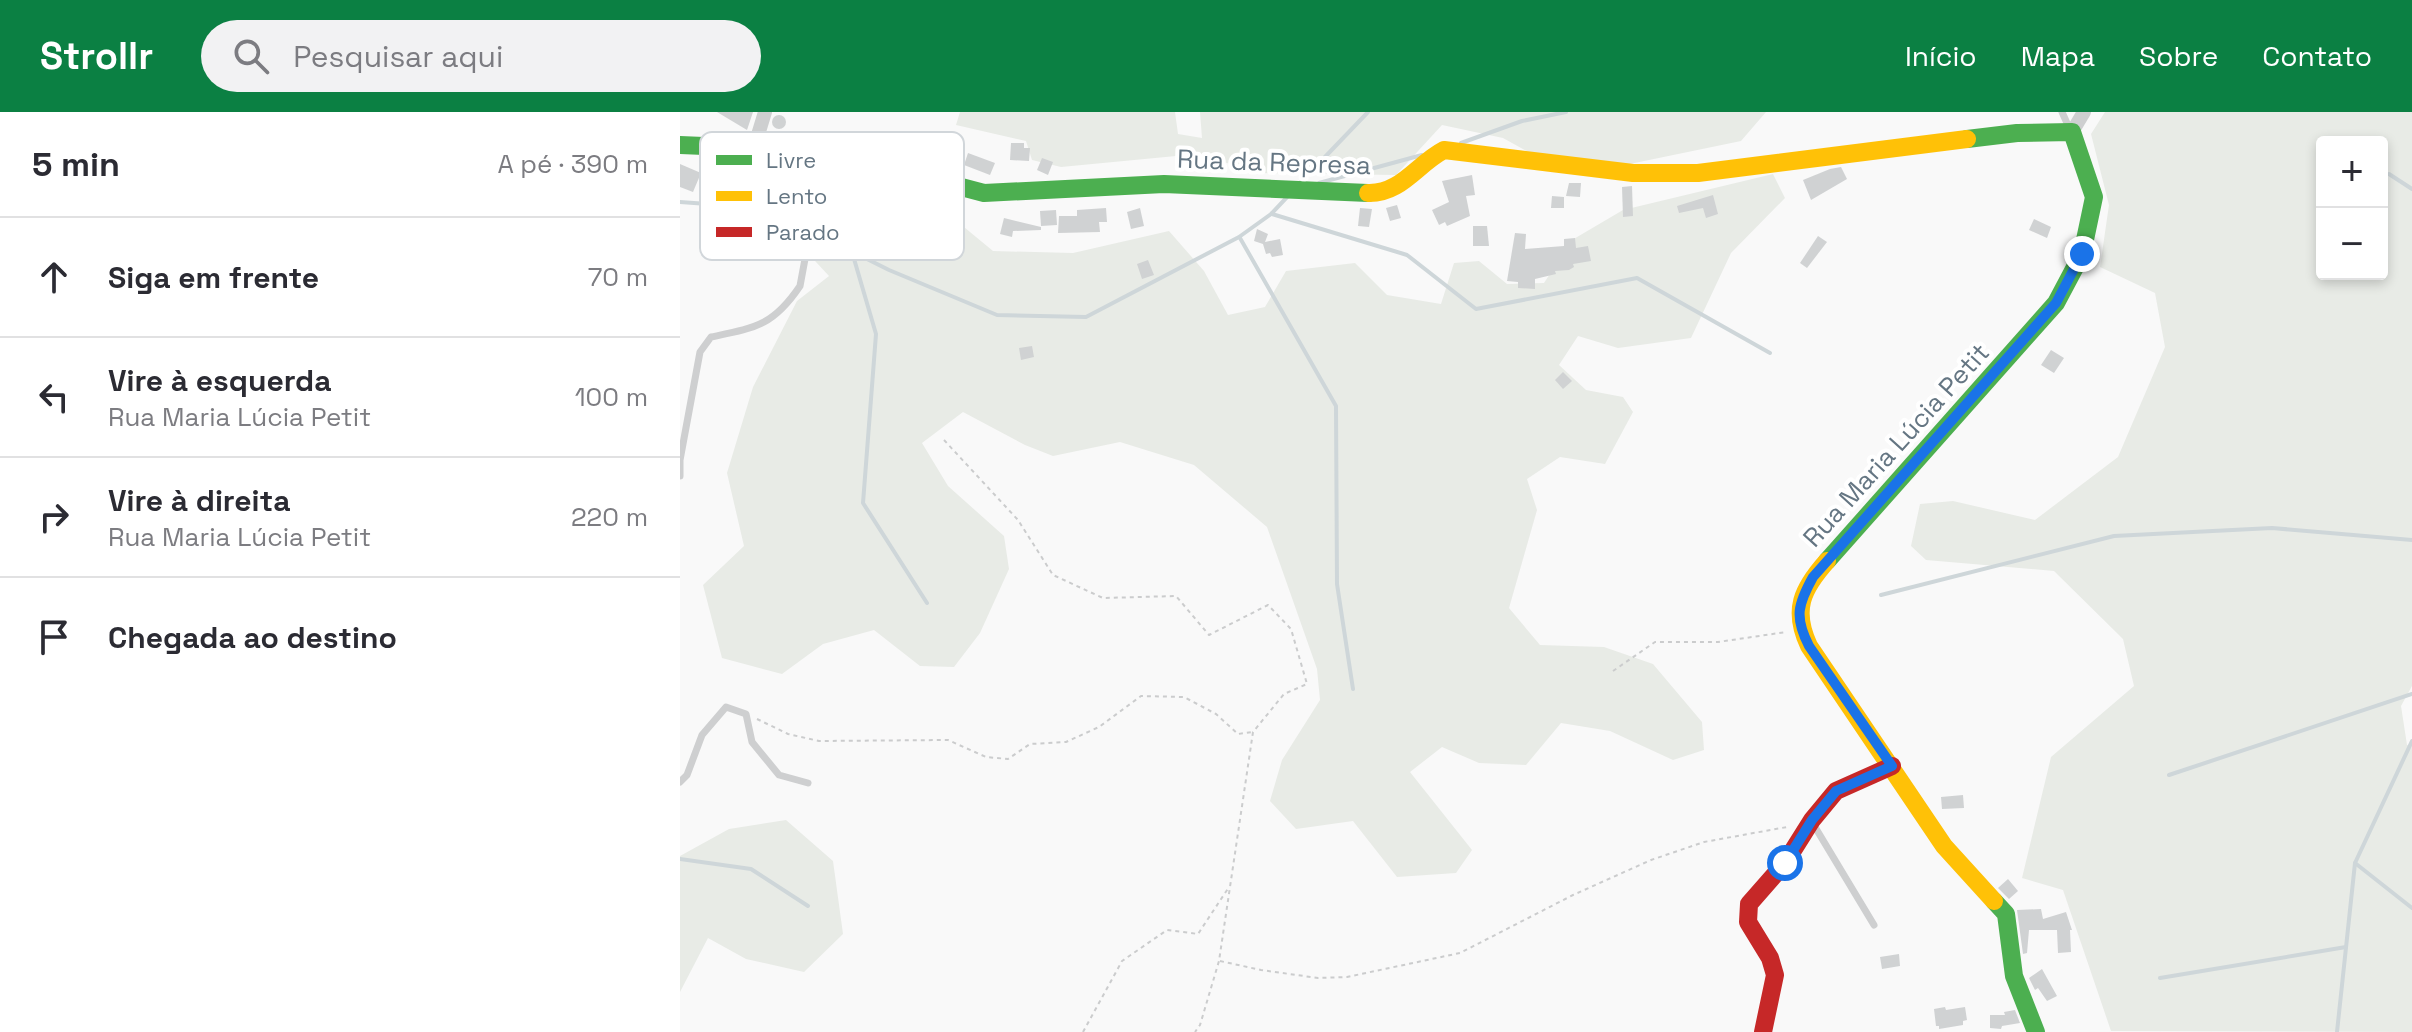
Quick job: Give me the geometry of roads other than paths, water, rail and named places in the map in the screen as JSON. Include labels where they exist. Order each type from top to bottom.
[{"type":"street","points":[[759,132],[765,112]]},
{"type":"street","points":[[2072,132],[2084,112]]},
{"type":"street","name":"Rua da Represa","points":[[964,188],[984,193],[1164,184],[1380,193],[1400,185],[1430,157],[1444,150],[1633,173],[1698,173],[2017,133],[2072,132]]},
{"type":"street","name":"Rua Maria Lúcia Petit","points":[[1892,766],[1800,630],[1800,601],[1813,577],[2056,303],[2082,254],[2094,197],[2072,132]]},
{"type":"street","name":"Rua da Represa","points":[[680,145],[700,146]]},
{"type":"street","points":[[1763,1032],[1775,975],[1770,958],[1748,922],[1749,904],[1785,863],[1812,820],[1836,791],[1892,766],[1944,846],[2006,914],[2014,976],[2036,1032]]},
{"type":"lane","points":[[2062,112],[2072,132]]},
{"type":"lane","points":[[680,476],[680,460],[700,352],[711,337],[757,327],[787,305],[800,286],[805,260]]},
{"type":"lane","points":[[680,782],[687,775],[702,735],[726,707],[746,714],[752,742],[779,775],[808,783]]},
{"type":"lane","points":[[1812,820],[1874,925]]},
{"type":"waterway","points":[[1301,182],[1368,112]]},
{"type":"waterway","points":[[1461,143],[1522,121],[1566,112]]},
{"type":"waterway","points":[[1319,183],[1422,155]]},
{"type":"waterway","points":[[2389,174],[2412,189]]},
{"type":"waterway","points":[[869,260],[997,315],[1086,317],[1239,237],[1271,214],[1289,195]]},
{"type":"waterway","points":[[680,202],[700,203]]},
{"type":"waterway","points":[[1272,214],[1407,255],[1476,309],[1637,278],[1770,353]]},
{"type":"waterway","points":[[1240,238],[1336,406],[1337,584],[1353,689]]},
{"type":"waterway","points":[[854,260],[876,334],[863,503],[927,603]]},
{"type":"waterway","points":[[1881,595],[2114,536],[2272,528],[2412,540]]},
{"type":"waterway","points":[[2169,775],[2412,694]]},
{"type":"waterway","points":[[2337,1032],[2355,863],[2412,741]]},
{"type":"waterway","points":[[680,859],[751,869],[808,906]]},
{"type":"waterway","points":[[2355,863],[2412,908]]},
{"type":"waterway","points":[[2160,978],[2346,947]]}]
